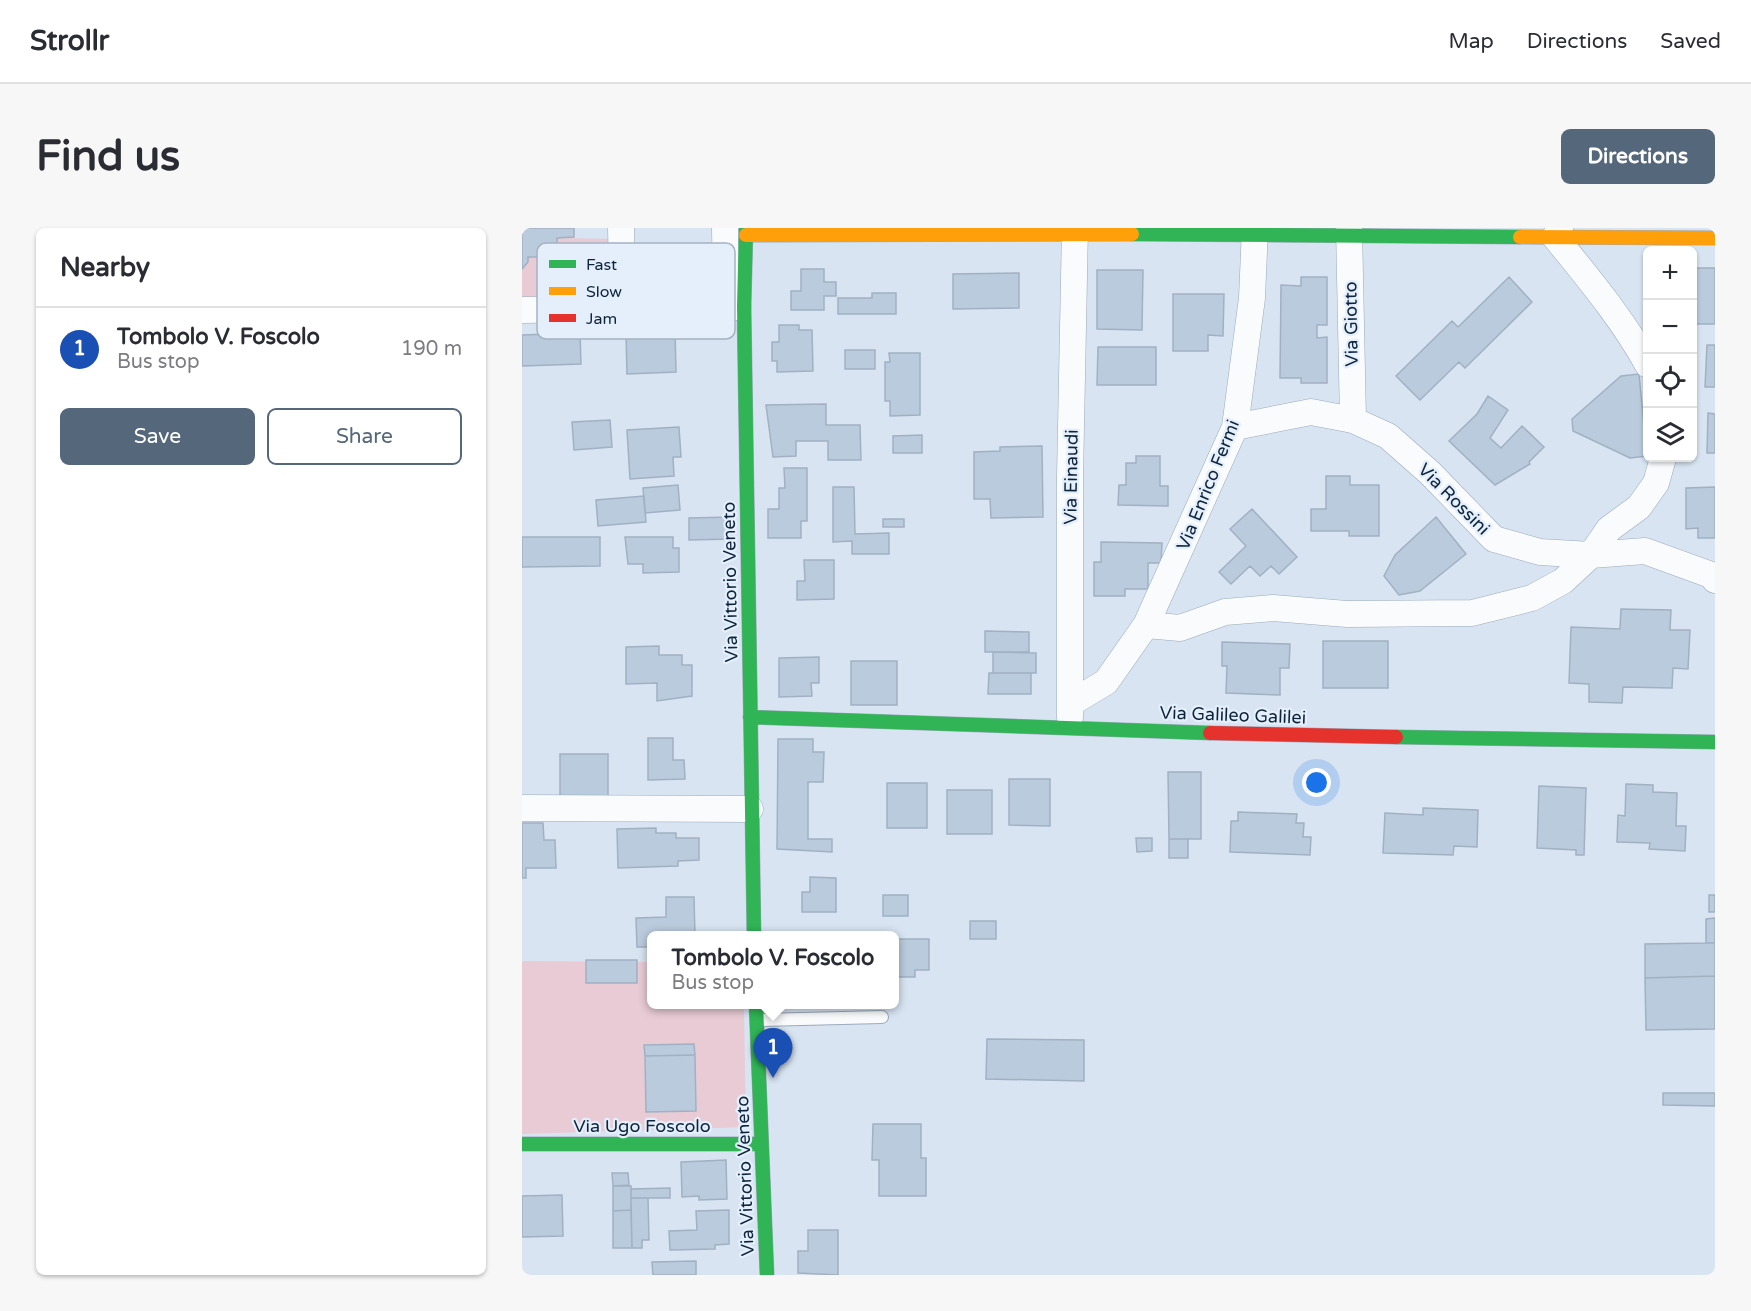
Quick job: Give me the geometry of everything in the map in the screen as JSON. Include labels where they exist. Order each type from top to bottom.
[{"type":"street","points":[[621,228],[621,243]]},
{"type":"street","points":[[735,250],[739,230],[1558,233],[1715,238]]},
{"type":"street","name":"Via Vittorio Veneto","points":[[739,230],[744,307],[750,808],[754,931]]},
{"type":"street","name":"Via Einaudi","points":[[1070,715],[1070,477],[1075,231]]},
{"type":"street","name":"Via Enrico Fermi","points":[[1070,715],[1106,682],[1146,625],[1235,427],[1252,298],[1255,231]]},
{"type":"street","name":"Via Giotto","points":[[1349,232],[1353,420]]},
{"type":"street","points":[[1558,233],[1643,357]]},
{"type":"street","points":[[735,307],[744,307]]},
{"type":"street","points":[[522,310],[537,310]]},
{"type":"street","name":"Via Rossini","points":[[1235,427],[1311,412],[1353,420],[1388,436],[1430,472],[1494,539],[1540,552],[1591,555],[1645,551],[1711,575],[1715,580]]},
{"type":"street","points":[[1146,625],[1180,628],[1225,612],[1273,608],[1347,614],[1472,613],[1532,598],[1563,581],[1591,555],[1609,529],[1639,507],[1656,483],[1662,462]]},
{"type":"street","name":"Via Galileo Galilei","points":[[750,717],[1070,715],[1292,735],[1715,742]]},
{"type":"street","points":[[522,808],[750,808]]},
{"type":"street","name":"Via Vittorio Veneto","points":[[756,1009],[767,1275]]},
{"type":"street","name":"Via Ugo Foscolo","points":[[522,1143],[761,1144]]},
{"type":"lane","points":[[757,1020],[882,1017]]},
{"type":"shaded area","points":[[557,238],[621,239],[621,243],[557,243]]},
{"type":"shaded area","points":[[528,257],[537,257],[537,299],[522,299],[522,269],[528,262]]},
{"type":"shaded area","points":[[522,961],[647,962],[647,1009],[744,1009],[746,1127],[522,1134]]},
{"type":"building","points":[[522,228],[574,228],[574,237],[557,238],[557,243],[537,243],[537,257],[528,257],[528,262],[522,269]]},
{"type":"building","points":[[1697,268],[1715,268],[1715,324],[1697,324]]},
{"type":"building","points":[[801,269],[824,269],[824,282],[836,282],[836,296],[824,296],[824,310],[791,310],[791,291],[801,291]]},
{"type":"building","points":[[1097,270],[1143,270],[1142,330],[1097,329]]},
{"type":"building","points":[[1019,273],[1019,308],[953,309],[953,274]]},
{"type":"building","points":[[1301,277],[1327,277],[1327,325],[1317,325],[1317,338],[1327,337],[1327,383],[1301,383],[1301,378],[1280,378],[1281,285],[1301,286]]},
{"type":"building","points":[[1509,277],[1532,302],[1465,368],[1459,362],[1420,400],[1396,376],[1452,321],[1458,327]]},
{"type":"building","points":[[872,293],[896,293],[896,314],[838,314],[838,298],[872,298]]},
{"type":"building","points":[[1173,294],[1224,294],[1223,336],[1208,335],[1208,351],[1173,351]]},
{"type":"building","points":[[779,325],[799,325],[799,330],[812,330],[813,371],[777,372],[777,361],[772,361],[772,342],[779,342]]},
{"type":"building","points":[[537,334],[537,339],[580,339],[581,364],[522,366],[522,335]]},
{"type":"building","points":[[626,339],[675,339],[676,372],[627,374]]},
{"type":"building","points":[[1707,345],[1715,345],[1715,387],[1705,387]]},
{"type":"building","points":[[1098,347],[1156,347],[1156,385],[1097,385]]},
{"type":"building","points":[[845,350],[875,350],[875,369],[845,369]]},
{"type":"building","points":[[889,353],[920,353],[920,415],[890,416],[890,401],[885,401],[885,362],[890,362]]},
{"type":"building","points":[[1639,374],[1643,415],[1643,456],[1630,458],[1573,431],[1572,419],[1621,376]]},
{"type":"building","points":[[1488,396],[1508,410],[1490,438],[1501,448],[1522,426],[1544,447],[1529,462],[1530,464],[1495,485],[1449,441],[1477,414]]},
{"type":"building","points":[[826,404],[826,425],[860,425],[861,460],[828,460],[828,441],[796,441],[796,456],[773,457],[766,405]]},
{"type":"building","points":[[1708,413],[1715,414],[1715,453],[1707,453]]},
{"type":"building","points":[[610,420],[612,447],[574,450],[572,422]]},
{"type":"building","points":[[679,427],[681,457],[673,457],[674,476],[630,479],[627,430]]},
{"type":"building","points":[[922,435],[922,453],[893,453],[893,436]]},
{"type":"building","points":[[1042,446],[1043,517],[991,518],[990,499],[974,499],[974,452],[1000,451],[1000,447]]},
{"type":"building","points":[[1136,456],[1160,456],[1160,486],[1168,486],[1168,506],[1118,505],[1119,485],[1126,485],[1126,463],[1136,463]]},
{"type":"building","points":[[784,468],[807,468],[807,521],[801,521],[801,538],[768,538],[768,509],[779,509],[779,488],[785,488]]},
{"type":"building","points":[[1326,476],[1350,476],[1350,485],[1379,485],[1379,536],[1349,536],[1349,531],[1311,531],[1311,509],[1326,509]]},
{"type":"building","points":[[678,485],[680,510],[645,513],[643,488]]},
{"type":"building","points":[[833,487],[854,487],[855,534],[889,533],[889,554],[852,554],[852,541],[833,542]]},
{"type":"building","points":[[1715,487],[1715,538],[1698,538],[1698,528],[1686,529],[1686,488]]},
{"type":"building","points":[[644,496],[646,522],[598,526],[596,500]]},
{"type":"building","points":[[1252,509],[1297,557],[1279,574],[1271,566],[1260,576],[1250,566],[1231,584],[1219,572],[1246,546],[1230,529]]},
{"type":"building","points":[[732,517],[732,539],[689,540],[689,518]]},
{"type":"building","points":[[1436,517],[1466,554],[1420,591],[1399,595],[1384,576],[1395,555]]},
{"type":"building","points":[[883,519],[904,519],[904,527],[883,527]]},
{"type":"building","points":[[522,537],[600,537],[600,566],[522,567]]},
{"type":"building","points":[[625,537],[673,537],[673,548],[679,548],[679,572],[643,573],[643,564],[628,564]]},
{"type":"building","points":[[1101,542],[1162,543],[1161,563],[1148,563],[1148,589],[1125,589],[1125,596],[1094,596],[1094,562],[1101,562]]},
{"type":"building","points":[[804,560],[834,560],[834,599],[797,600],[797,581],[805,581]]},
{"type":"building","points":[[1621,609],[1671,610],[1670,630],[1690,630],[1688,669],[1673,668],[1672,688],[1623,687],[1622,703],[1589,702],[1589,684],[1569,683],[1571,627],[1620,629]]},
{"type":"building","points":[[985,631],[1029,632],[1029,652],[985,652]]},
{"type":"building","points":[[1323,641],[1388,641],[1388,688],[1323,688]]},
{"type":"building","points":[[1222,642],[1290,644],[1289,668],[1280,668],[1280,695],[1226,693],[1227,666],[1222,666]]},
{"type":"building","points":[[659,646],[659,655],[682,655],[682,665],[692,665],[692,696],[657,701],[657,683],[626,684],[626,647]]},
{"type":"building","points":[[993,652],[1036,653],[1036,673],[993,673]]},
{"type":"building","points":[[819,657],[819,683],[811,683],[812,696],[779,697],[779,658]]},
{"type":"building","points":[[851,661],[897,661],[897,705],[851,705]]},
{"type":"building","points":[[989,673],[1031,673],[1031,694],[988,694]]},
{"type":"building","points":[[648,738],[673,738],[673,760],[684,760],[685,779],[648,780]]},
{"type":"building","points":[[778,739],[813,739],[813,752],[824,752],[823,782],[808,782],[808,839],[832,839],[832,852],[777,849]]},
{"type":"building","points":[[560,754],[608,754],[608,798],[560,797]]},
{"type":"building","points":[[1168,772],[1201,772],[1201,839],[1169,839]]},
{"type":"building","points":[[1009,779],[1050,779],[1050,826],[1009,825]]},
{"type":"building","points":[[887,783],[927,783],[927,828],[887,828]]},
{"type":"building","points":[[1626,784],[1653,785],[1653,792],[1677,793],[1676,826],[1686,826],[1685,851],[1649,849],[1650,843],[1617,842],[1618,815],[1625,816]]},
{"type":"building","points":[[1539,786],[1586,788],[1584,855],[1576,855],[1576,850],[1537,848]]},
{"type":"building","points":[[947,790],[992,790],[992,834],[947,834]]},
{"type":"building","points":[[1423,808],[1478,810],[1477,847],[1454,846],[1453,855],[1383,853],[1385,813],[1423,815]]},
{"type":"building","points":[[1238,812],[1297,814],[1296,823],[1304,823],[1303,837],[1311,837],[1310,855],[1230,852],[1231,821],[1238,821]]},
{"type":"building","points":[[522,823],[543,823],[544,840],[555,840],[556,868],[526,868],[526,878],[522,878]]},
{"type":"building","points":[[656,828],[656,833],[676,833],[676,838],[699,838],[699,860],[678,861],[678,866],[618,868],[617,829]]},
{"type":"building","points":[[1136,838],[1152,838],[1152,851],[1137,852]]},
{"type":"building","points":[[1169,839],[1188,839],[1188,858],[1169,858]]},
{"type":"building","points":[[810,877],[836,878],[836,912],[802,912],[802,892],[810,892]]},
{"type":"building","points":[[883,895],[908,895],[908,916],[883,916]]},
{"type":"building","points":[[1709,895],[1715,895],[1715,912],[1709,912]]},
{"type":"building","points":[[666,897],[694,897],[695,931],[647,931],[647,947],[637,947],[636,918],[666,917]]},
{"type":"building","points":[[1715,918],[1715,943],[1706,943],[1706,919]]},
{"type":"building","points":[[970,921],[996,921],[996,939],[970,939]]},
{"type":"building","points":[[899,939],[929,939],[929,970],[915,970],[915,977],[899,977]]},
{"type":"building","points":[[1715,943],[1715,976],[1645,978],[1645,944]]},
{"type":"building","points":[[586,960],[637,960],[637,983],[586,983]]},
{"type":"building","points":[[1715,976],[1715,1029],[1646,1030],[1645,978]]},
{"type":"building","points":[[987,1039],[1084,1040],[1084,1081],[986,1079]]},
{"type":"building","points":[[694,1044],[695,1055],[645,1056],[644,1045]]},
{"type":"building","points":[[695,1055],[696,1111],[646,1112],[645,1056]]},
{"type":"building","points":[[1663,1093],[1715,1093],[1715,1106],[1663,1105]]},
{"type":"building","points":[[873,1124],[921,1124],[921,1158],[926,1158],[926,1196],[879,1196],[879,1160],[872,1160]]},
{"type":"building","points":[[726,1160],[727,1199],[699,1200],[699,1196],[682,1197],[681,1162]]},
{"type":"building","points":[[612,1173],[628,1173],[629,1185],[613,1186]]},
{"type":"building","points":[[613,1186],[631,1186],[631,1210],[613,1211]]},
{"type":"building","points":[[670,1188],[670,1198],[631,1198],[631,1189]]},
{"type":"building","points":[[562,1195],[563,1236],[522,1237],[522,1196]]},
{"type":"building","points":[[631,1198],[648,1198],[649,1240],[642,1240],[642,1248],[632,1248]]},
{"type":"building","points":[[631,1210],[632,1248],[613,1248],[613,1211]]},
{"type":"building","points":[[729,1210],[729,1244],[715,1245],[715,1249],[670,1250],[669,1231],[697,1230],[696,1211]]},
{"type":"building","points":[[808,1230],[838,1230],[838,1275],[798,1273],[798,1251],[808,1251]]},
{"type":"building","points":[[696,1261],[696,1275],[653,1275],[652,1262]]},
{"type":"traffic: fast","points":[[746,228],[744,307],[754,931]]},
{"type":"traffic: fast","points":[[1132,234],[1520,237]]},
{"type":"traffic: fast","points":[[750,717],[1210,733]]},
{"type":"traffic: fast","points":[[1396,737],[1715,742]]},
{"type":"traffic: fast","points":[[756,1009],[767,1275]]},
{"type":"traffic: fast","points":[[522,1144],[761,1144]]},
{"type":"traffic: slow","points":[[746,235],[1132,234]]},
{"type":"traffic: slow","points":[[1520,237],[1715,238]]},
{"type":"traffic: jam","points":[[1210,733],[1396,737]]},
{"type":"place","name":"Tombolo V. Foscolo","points":[[773,1078]]}]
